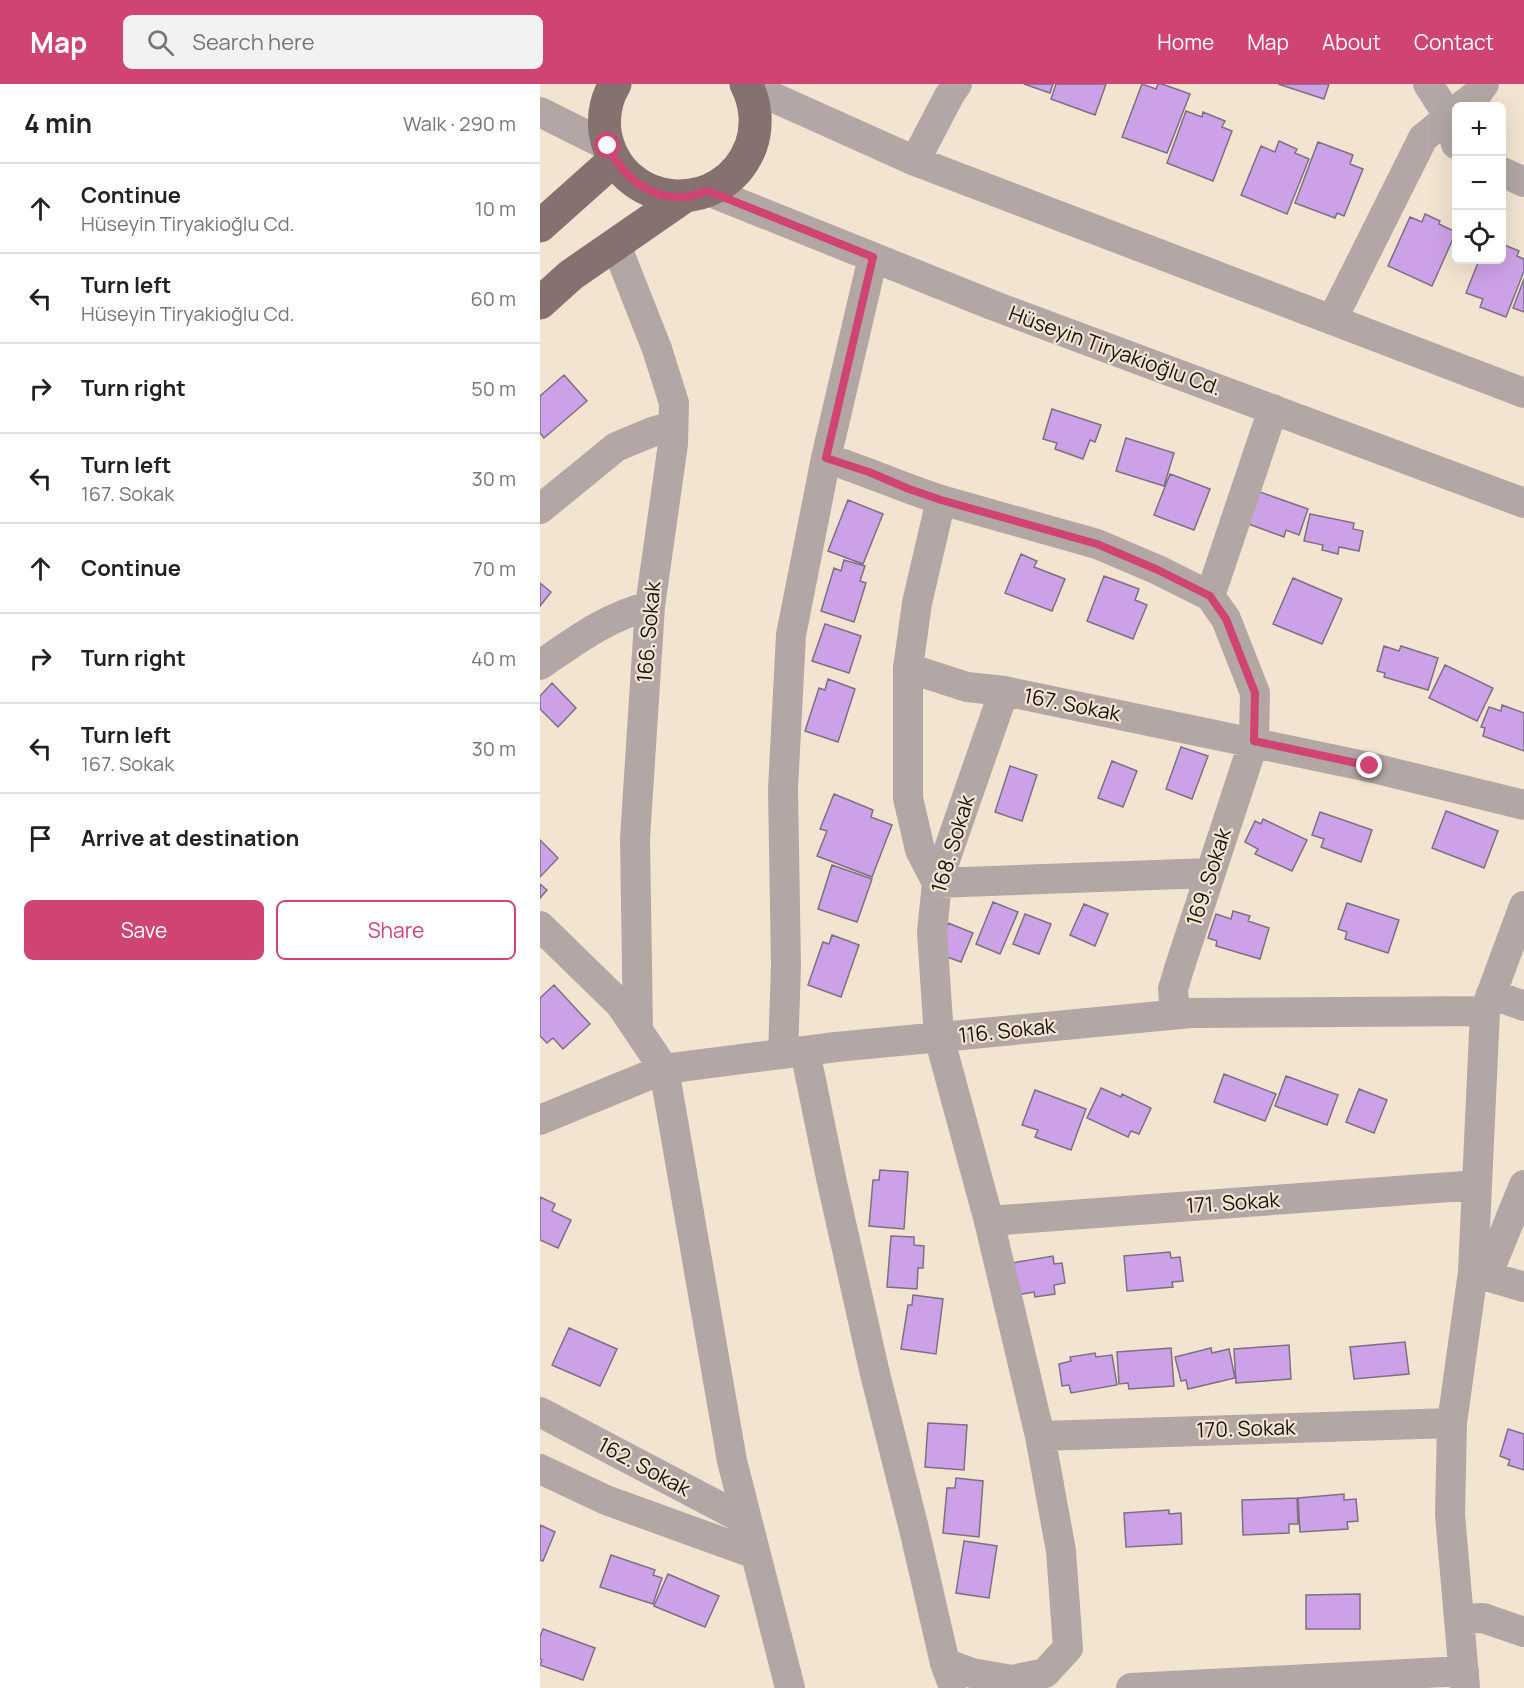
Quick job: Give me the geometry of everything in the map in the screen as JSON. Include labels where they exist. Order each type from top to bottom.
[{"type":"main road","points":[[540,226],[611,153],[604,121],[608,97],[615,84]]},
{"type":"main road","points":[[540,303],[571,275],[616,245],[696,194],[730,178],[746,159],[755,136],[755,111],[747,85]]},
{"type":"main road","name":"Hüseyin Tiryakioğlu Cd.","points":[[611,153],[627,176],[644,188],[664,195],[696,194]]},
{"type":"street","points":[[915,161],[957,84]]},
{"type":"street","points":[[1428,84],[1452,114]]},
{"type":"street","points":[[1470,102],[1484,84]]},
{"type":"street","points":[[747,85],[915,161],[1524,393]]},
{"type":"street","name":"Hüseyin Tiryakioğlu Cd.","points":[[540,112],[611,153]]},
{"type":"street","points":[[1332,320],[1423,138],[1452,121]]},
{"type":"street","points":[[1506,174],[1524,182]]},
{"type":"street","name":"Hüseyin Tiryakioğlu Cd.","points":[[696,194],[873,257],[992,305],[1524,503]]},
{"type":"street","name":"166. Sokak","points":[[616,245],[674,403],[673,444],[650,606],[635,839],[638,1030]]},
{"type":"street","points":[[873,257],[826,458],[791,635],[783,789],[786,966],[794,1053],[831,1179],[872,1363],[915,1529],[949,1675]]},
{"type":"street","points":[[826,458],[941,500],[1097,544],[1158,570],[1210,596],[1273,409]]},
{"type":"street","points":[[540,509],[616,447],[673,426]]},
{"type":"street","points":[[941,500],[917,603],[908,668],[908,798],[920,850],[937,882],[1210,873]]},
{"type":"street","name":"169. Sokak","points":[[1175,1014],[1173,989],[1254,741],[1255,693],[1226,619],[1210,596]]},
{"type":"street","points":[[540,665],[593,629],[630,611],[650,606]]},
{"type":"street","name":"167. Sokak","points":[[908,668],[967,687],[1004,691],[1254,741],[1370,766],[1524,805]]},
{"type":"street","name":"168. Sokak","points":[[949,1675],[972,1674],[1012,1680],[1045,1674],[1068,1648],[1061,1551],[1040,1436],[988,1221],[939,1037],[932,932],[937,882],[1004,691]]},
{"type":"street","points":[[1131,1688],[1465,1680],[1450,1515],[1452,1422],[1480,1274],[1477,1185],[1488,1002],[1524,906]]},
{"type":"street","points":[[540,926],[620,1004],[664,1069],[732,1461],[789,1688]]},
{"type":"street","points":[[1488,1002],[1524,1006]]},
{"type":"street","name":"116. Sokak","points":[[540,1120],[664,1069],[939,1037],[1175,1014],[1488,1002]]},
{"type":"street","name":"171. Sokak","points":[[988,1221],[1477,1185]]},
{"type":"street","points":[[1480,1274],[1524,1185]]},
{"type":"street","points":[[1480,1274],[1524,1287]]},
{"type":"street","name":"162. Sokak","points":[[540,1412],[747,1521]]},
{"type":"street","name":"170. Sokak","points":[[1040,1436],[1452,1422]]},
{"type":"street","points":[[540,1469],[606,1500],[755,1554]]},
{"type":"street","points":[[1460,1619],[1483,1618],[1524,1632]]},
{"type":"building","points":[[1024,84],[1053,84],[1050,93]]},
{"type":"building","points":[[1056,84],[1106,84],[1095,115],[1051,99]]},
{"type":"building","points":[[1142,84],[1156,89],[1158,84],[1162,84],[1190,94],[1167,153],[1122,137]]},
{"type":"building","points":[[1278,84],[1329,84],[1324,99]]},
{"type":"building","points":[[1186,111],[1202,117],[1203,112],[1225,121],[1222,127],[1232,131],[1213,181],[1167,163]]},
{"type":"building","points":[[1279,141],[1297,149],[1295,153],[1309,159],[1287,214],[1241,195],[1261,146],[1275,152]]},
{"type":"building","points":[[1318,142],[1353,155],[1350,164],[1363,169],[1344,216],[1337,213],[1335,218],[1295,203]]},
{"type":"building","points":[[1425,214],[1452,230],[1452,241],[1432,286],[1388,266],[1410,217],[1422,222]]},
{"type":"building","points":[[1506,246],[1519,251],[1517,256],[1524,259],[1524,271],[1506,317],[1480,307],[1483,299],[1466,293],[1477,264],[1506,264]]},
{"type":"building","points":[[1524,279],[1524,312],[1513,308]]},
{"type":"building","points":[[564,375],[587,401],[544,438],[540,433],[540,396]]},
{"type":"building","points":[[1052,409],[1101,425],[1095,442],[1090,440],[1083,459],[1055,449],[1057,443],[1043,439]]},
{"type":"building","points":[[1126,438],[1174,453],[1164,486],[1116,471]]},
{"type":"building","points":[[1170,474],[1210,489],[1194,530],[1154,515]]},
{"type":"building","points":[[1257,491],[1308,509],[1299,535],[1286,530],[1284,537],[1246,523]]},
{"type":"building","points":[[848,500],[883,514],[863,564],[828,551]]},
{"type":"building","points":[[1310,514],[1354,523],[1353,529],[1363,531],[1359,551],[1339,547],[1338,554],[1322,550],[1323,545],[1304,541]]},
{"type":"building","points":[[1021,554],[1037,561],[1034,567],[1065,579],[1052,611],[1005,593]]},
{"type":"building","points":[[844,560],[865,566],[860,581],[866,583],[854,622],[821,611],[834,568],[841,571]]},
{"type":"building","points":[[1104,576],[1139,589],[1135,600],[1147,605],[1133,639],[1087,621]]},
{"type":"building","points":[[1293,578],[1342,599],[1322,644],[1273,624]]},
{"type":"building","points":[[540,583],[551,592],[540,606]]},
{"type":"building","points":[[825,624],[861,636],[849,673],[812,661]]},
{"type":"building","points":[[1384,646],[1399,651],[1401,646],[1438,658],[1428,690],[1384,677],[1385,673],[1377,671]]},
{"type":"building","points":[[1445,665],[1493,688],[1477,721],[1429,698]]},
{"type":"building","points":[[828,679],[855,689],[838,742],[805,731],[819,688],[825,690]]},
{"type":"building","points":[[552,683],[576,708],[558,727],[540,709],[540,696]]},
{"type":"building","points":[[1502,705],[1524,713],[1524,751],[1483,736],[1485,728],[1481,727],[1489,707],[1501,711]]},
{"type":"building","points":[[1181,747],[1208,756],[1192,799],[1166,789]]},
{"type":"building","points":[[1112,761],[1137,771],[1123,807],[1098,798]]},
{"type":"building","points":[[1010,766],[1037,775],[1022,821],[995,812]]},
{"type":"building","points":[[834,794],[873,810],[871,817],[892,825],[872,877],[817,856],[827,831],[820,829]]},
{"type":"building","points":[[1446,811],[1498,831],[1484,868],[1432,848]]},
{"type":"building","points":[[1320,812],[1372,830],[1361,862],[1321,847],[1324,839],[1312,835]]},
{"type":"building","points":[[1263,819],[1307,840],[1292,871],[1255,854],[1258,849],[1245,842],[1255,821],[1261,824]]},
{"type":"building","points":[[540,840],[558,858],[540,877]]},
{"type":"building","points":[[832,865],[872,879],[857,922],[818,909]]},
{"type":"building","points":[[540,884],[547,890],[540,898]]},
{"type":"building","points":[[993,902],[1018,912],[1000,954],[976,944]]},
{"type":"building","points":[[1347,903],[1399,920],[1388,953],[1345,939],[1347,932],[1338,929]]},
{"type":"building","points":[[1084,904],[1108,914],[1095,946],[1070,935]]},
{"type":"building","points":[[1233,911],[1250,916],[1248,921],[1269,928],[1260,959],[1216,946],[1217,941],[1208,938],[1216,914],[1231,919]]},
{"type":"building","points":[[1025,914],[1051,924],[1039,954],[1013,944]]},
{"type":"building","points":[[948,923],[973,933],[961,962],[936,953]]},
{"type":"building","points":[[832,935],[859,945],[841,997],[808,985],[823,942],[829,944]]},
{"type":"building","points":[[554,985],[590,1024],[563,1049],[553,1038],[547,1043],[540,1036],[540,998]]},
{"type":"building","points":[[1224,1074],[1276,1094],[1265,1121],[1214,1102]]},
{"type":"building","points":[[1286,1076],[1338,1095],[1327,1125],[1275,1106]]},
{"type":"building","points":[[1101,1088],[1121,1097],[1122,1094],[1151,1108],[1139,1134],[1131,1131],[1128,1137],[1087,1118]]},
{"type":"building","points":[[1359,1089],[1387,1100],[1374,1133],[1346,1122]]},
{"type":"building","points":[[1035,1090],[1086,1109],[1071,1150],[1035,1137],[1038,1130],[1022,1125]]},
{"type":"building","points":[[880,1170],[908,1172],[904,1229],[869,1226],[873,1180],[879,1180]]},
{"type":"building","points":[[540,1197],[555,1204],[552,1211],[571,1220],[558,1248],[540,1240]]},
{"type":"building","points":[[891,1236],[914,1237],[914,1245],[924,1246],[923,1268],[918,1268],[917,1289],[887,1287]]},
{"type":"building","points":[[1170,1252],[1171,1258],[1180,1257],[1183,1281],[1172,1282],[1173,1287],[1127,1291],[1124,1256]]},
{"type":"building","points":[[1053,1256],[1054,1264],[1062,1263],[1065,1283],[1054,1285],[1055,1294],[1035,1297],[1034,1292],[1011,1296],[1006,1264]]},
{"type":"building","points":[[913,1295],[943,1299],[936,1354],[901,1349],[908,1305],[912,1305]]},
{"type":"building","points":[[569,1328],[617,1349],[600,1386],[552,1365]]},
{"type":"building","points":[[1405,1342],[1409,1374],[1354,1379],[1350,1347]]},
{"type":"building","points":[[1289,1345],[1291,1379],[1236,1383],[1234,1349]]},
{"type":"building","points":[[1171,1348],[1174,1386],[1129,1389],[1128,1383],[1119,1384],[1117,1352]]},
{"type":"building","points":[[1211,1348],[1212,1353],[1229,1349],[1235,1378],[1188,1389],[1186,1380],[1181,1381],[1175,1357]]},
{"type":"building","points":[[1095,1353],[1096,1357],[1112,1355],[1117,1385],[1071,1393],[1069,1385],[1062,1386],[1059,1364],[1071,1361],[1070,1357]]},
{"type":"building","points":[[928,1423],[967,1425],[964,1470],[925,1467]]},
{"type":"building","points":[[1508,1429],[1524,1434],[1524,1470],[1508,1465],[1510,1460],[1500,1456]]},
{"type":"building","points":[[956,1478],[983,1481],[979,1537],[943,1533],[947,1488],[955,1488]]},
{"type":"building","points":[[1344,1494],[1344,1500],[1356,1499],[1358,1521],[1347,1522],[1348,1529],[1300,1532],[1298,1498]]},
{"type":"building","points":[[1297,1498],[1298,1524],[1289,1524],[1289,1533],[1243,1535],[1242,1500]]},
{"type":"building","points":[[1169,1510],[1169,1514],[1181,1513],[1182,1544],[1126,1547],[1124,1513]]},
{"type":"building","points":[[540,1525],[555,1532],[543,1561],[540,1560]]},
{"type":"building","points":[[964,1541],[997,1546],[989,1598],[956,1593]]},
{"type":"building","points":[[611,1555],[655,1570],[653,1575],[662,1578],[653,1604],[600,1587]]},
{"type":"building","points":[[668,1574],[719,1596],[705,1627],[654,1606]]},
{"type":"building","points":[[1360,1594],[1360,1629],[1306,1629],[1306,1595]]},
{"type":"building","points":[[543,1629],[595,1648],[583,1680],[540,1665],[542,1660],[540,1659],[540,1637]]},
{"type":"route","points":[[608,146],[614,160],[627,176],[644,188],[664,195],[684,197],[708,191],[873,257],[826,458],[941,500],[1097,544],[1158,570],[1210,596],[1226,619],[1255,693],[1254,741],[1370,766]]}]
